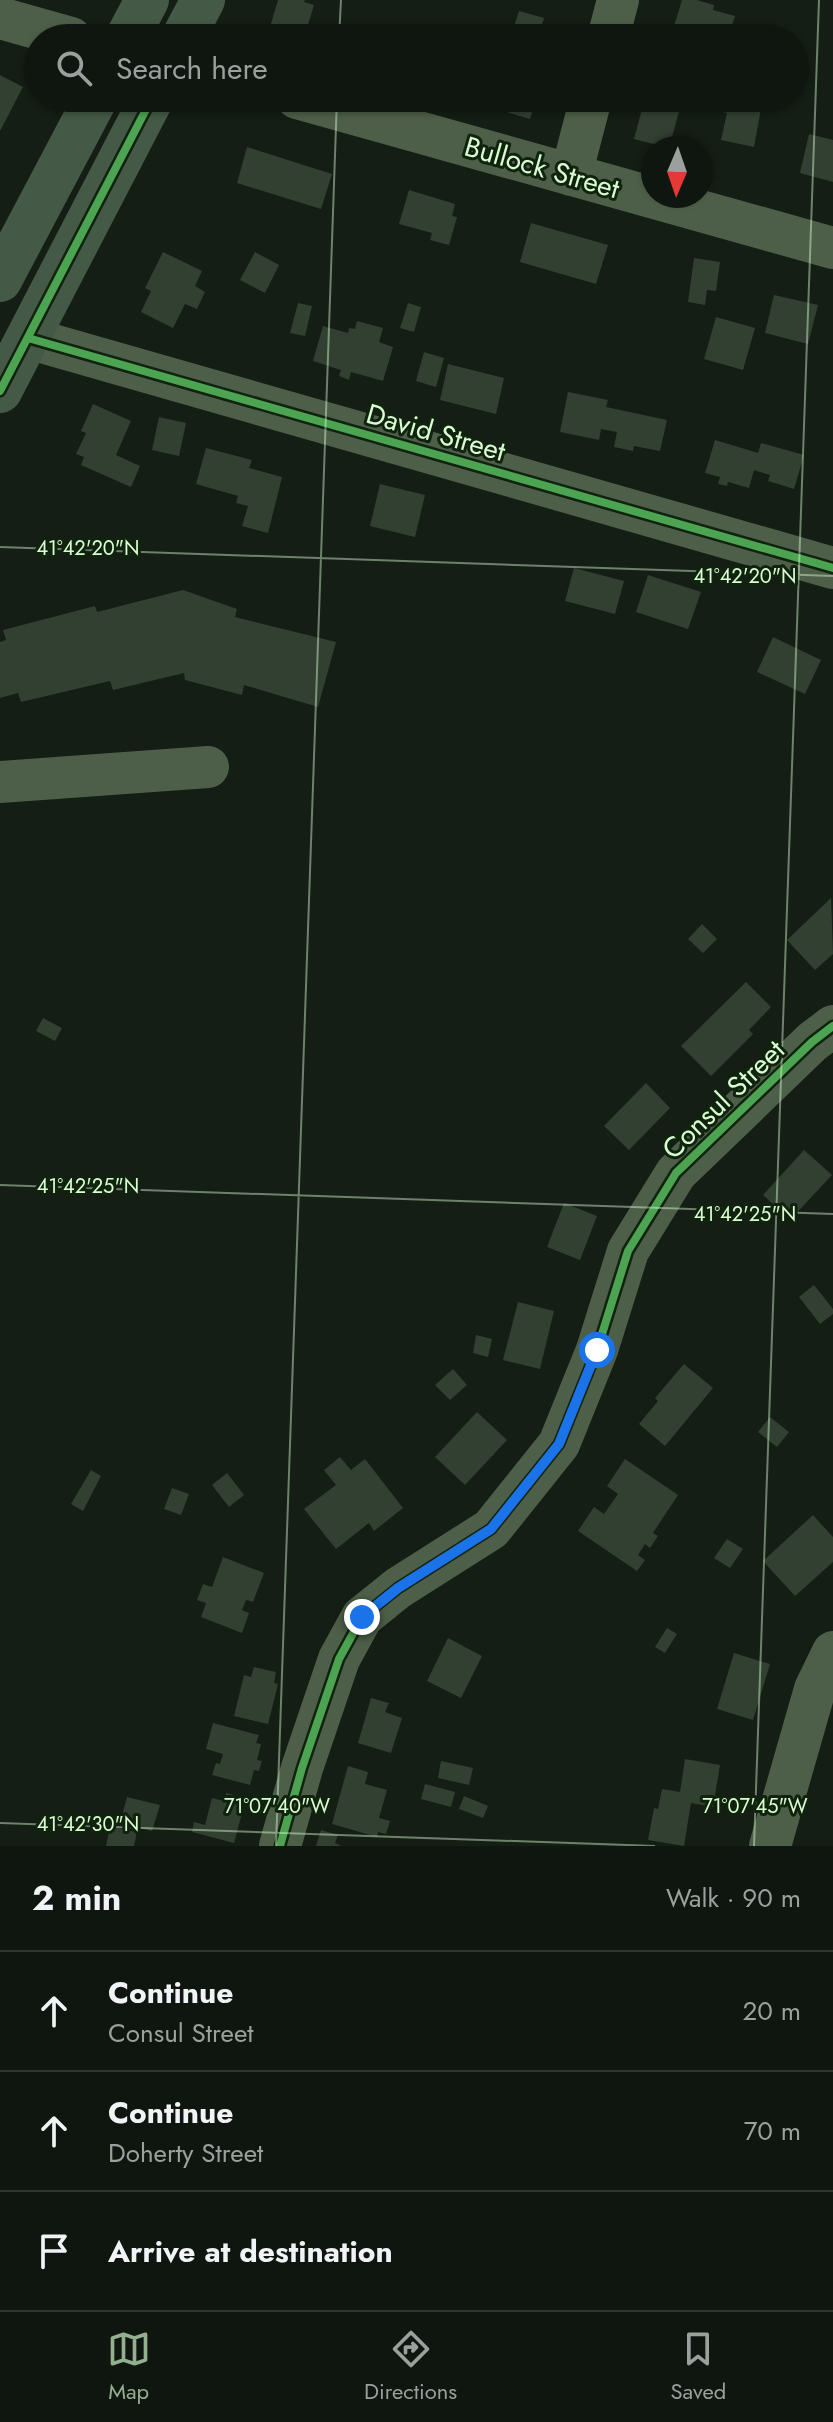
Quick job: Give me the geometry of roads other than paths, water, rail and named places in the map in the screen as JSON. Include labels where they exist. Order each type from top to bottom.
[{"type":"main road","points":[[134,24],[147,0]]},
{"type":"main road","points":[[190,24],[203,0]]},
{"type":"main road","points":[[0,280],[89,112]]},
{"type":"main road","points":[[0,391],[145,112]]},
{"type":"street","points":[[612,24],[618,0]]},
{"type":"street","points":[[0,18],[24,25]]},
{"type":"street","name":"Bullock Street","points":[[347,112],[833,248]]},
{"type":"street","points":[[571,175],[587,112]]},
{"type":"street","name":"David Street","points":[[28,338],[833,568]]},
{"type":"street","points":[[0,782],[208,767]]},
{"type":"street","name":"Consul Street","points":[[280,1846],[302,1768],[339,1659],[362,1617],[398,1588],[491,1529],[559,1444],[597,1350],[628,1251],[676,1173],[812,1042],[833,1026]]},
{"type":"street","points":[[770,1846],[815,1689],[833,1652]]}]
